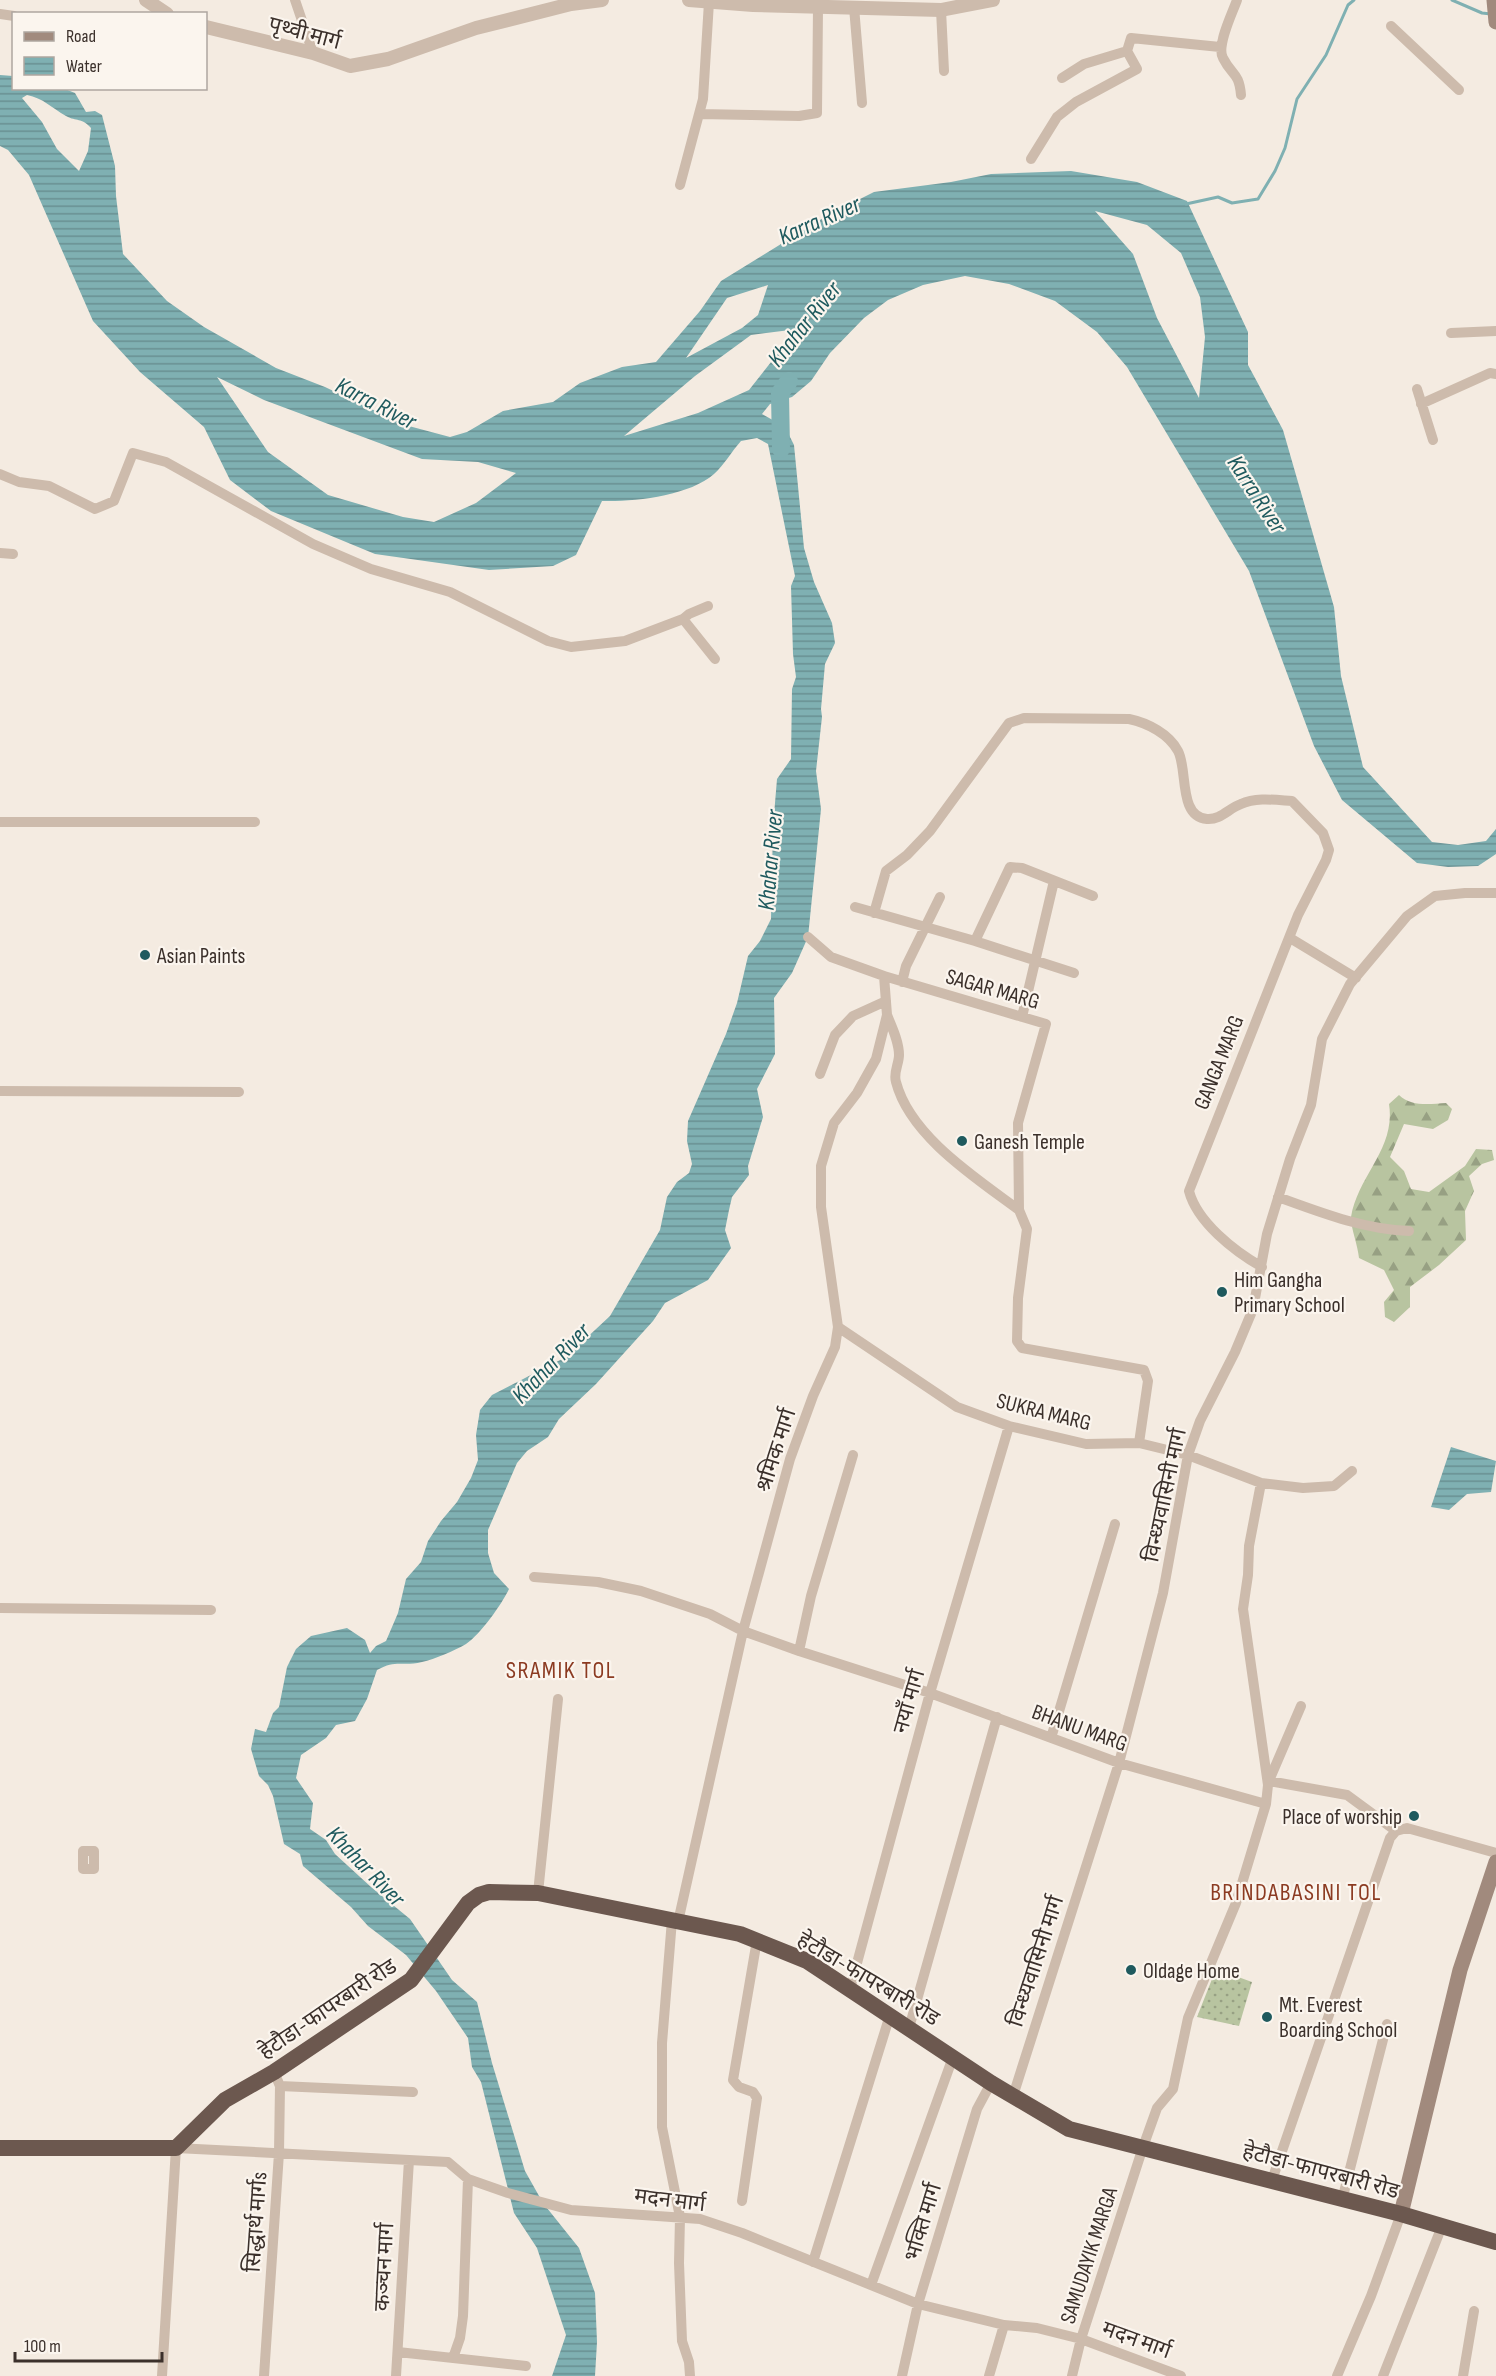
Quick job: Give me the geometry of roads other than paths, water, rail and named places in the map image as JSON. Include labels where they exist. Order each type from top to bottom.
[{"type":"highway","name":"हेटौडा-फापरबारी रोड","points":[[176,2148],[225,2100],[277,2079],[411,1980],[468,1903],[479,1894],[509,1891],[538,1893],[740,1934],[807,1961],[991,2083],[1069,2129],[1401,2214],[1496,2242]]},
{"type":"highway","points":[[0,2148],[176,2148]]},
{"type":"main road","points":[[1401,2214],[1460,1970],[1496,1862]]},
{"type":"street","points":[[146,0],[164,12]]},
{"type":"street","points":[[295,0],[313,53]]},
{"type":"street","name":"पृथ्वी मार्ग","points":[[207,27],[313,53],[350,66],[388,59],[476,28],[570,2],[602,0]]},
{"type":"street","points":[[689,0],[818,7],[941,10],[993,0]]},
{"type":"street","points":[[1237,0],[1220,47],[1222,57],[1239,78],[1241,95]]},
{"type":"street","points":[[680,185],[704,99],[704,1]]},
{"type":"street","points":[[699,114],[799,116],[817,113],[818,7]]},
{"type":"street","points":[[854,7],[862,104]]},
{"type":"street","points":[[941,10],[944,71]]},
{"type":"street","points":[[1391,26],[1459,90]]},
{"type":"street","points":[[1031,159],[1057,117],[1076,102],[1137,69],[1127,51],[1131,38],[1220,47]]},
{"type":"street","points":[[1062,78],[1084,64],[1127,51]]},
{"type":"street","points":[[1451,333],[1496,331]]},
{"type":"street","points":[[1421,404],[1490,374],[1496,374]]},
{"type":"street","points":[[1416,388],[1433,440]]},
{"type":"street","points":[[0,474],[19,482],[49,486],[95,508],[114,501],[133,453],[166,462],[313,544],[370,569],[450,592],[548,641],[571,647],[625,641],[683,619],[708,606]]},
{"type":"street","points":[[0,554],[14,554]]},
{"type":"street","points":[[683,619],[715,659]]},
{"type":"street","name":"GANGA MARG","points":[[874,913],[886,871],[907,855],[930,831],[1009,723],[1024,718],[1118,719],[1143,722],[1166,736],[1179,752],[1188,803],[1196,815],[1206,819],[1215,818],[1240,804],[1263,800],[1292,801],[1323,833],[1329,850],[1298,915],[1189,1191],[1192,1204],[1202,1217],[1243,1256],[1262,1267]]},
{"type":"street","points":[[0,822],[255,822]]},
{"type":"street","points":[[975,941],[1010,867],[1022,868],[1093,896]]},
{"type":"street","points":[[1022,1017],[1054,881]]},
{"type":"street","name":"विन्ध्यवासिनी मार्ग","points":[[1012,2096],[1119,1763],[1163,1593],[1188,1455],[1200,1421],[1235,1352],[1253,1309],[1267,1234],[1290,1159],[1311,1105],[1323,1039],[1356,978],[1407,916],[1435,896],[1496,893]]},
{"type":"street","points":[[902,982],[906,966],[940,897]]},
{"type":"street","points":[[855,908],[975,941],[1074,973]]},
{"type":"street","name":"SAGAR MARG","points":[[808,938],[831,957],[902,982],[1046,1024],[1018,1123],[1019,1210]]},
{"type":"street","points":[[1290,938],[1356,978]]},
{"type":"street","name":"श्रमिक मार्ग","points":[[690,2376],[689,2362],[682,2341],[680,2217],[662,2127],[662,2043],[675,1921],[743,1631],[790,1459],[813,1396],[835,1347],[838,1327],[821,1207],[821,1166],[834,1123],[857,1093],[876,1059],[887,1015],[884,976]]},
{"type":"street","points":[[820,1074],[835,1035],[853,1016],[886,1001]]},
{"type":"street","points":[[887,1015],[899,1054],[894,1079],[911,1117],[926,1135],[1019,1210],[1027,1229],[1018,1298],[1017,1341],[1022,1348],[1144,1370],[1148,1381],[1139,1443]]},
{"type":"street","points":[[0,1091],[239,1092]]},
{"type":"street","points":[[1278,1197],[1336,1219],[1380,1230],[1409,1231]]},
{"type":"street","name":"SUKRA MARG","points":[[838,1327],[957,1407],[1010,1426],[1086,1444],[1139,1443],[1188,1455],[1261,1483],[1303,1488],[1334,1486],[1352,1471]]},
{"type":"street","name":"नयाँ मार्ग","points":[[850,1989],[930,1693],[1010,1426]]},
{"type":"street","points":[[799,1651],[811,1596],[853,1455]]},
{"type":"street","points":[[1143,2147],[1157,2108],[1173,2089],[1188,2018],[1236,1903],[1266,1804],[1268,1783],[1243,1609],[1249,1546],[1261,1483]]},
{"type":"street","points":[[1052,1738],[1115,1524]]},
{"type":"street","name":"BHANU MARG","points":[[534,1577],[598,1582],[641,1591],[710,1614],[743,1631],[930,1693],[1119,1763],[1266,1804]]},
{"type":"street","points":[[0,1608],[211,1610]]},
{"type":"street","points":[[538,1893],[558,1699]]},
{"type":"street","points":[[1268,1783],[1301,1706]]},
{"type":"street","points":[[909,2028],[997,1717]]},
{"type":"street","points":[[1268,1783],[1347,1795],[1396,1831]]},
{"type":"street","points":[[1272,2180],[1390,1838],[1396,1831],[1407,1828],[1496,1853]]},
{"type":"street","points":[[742,2201],[757,2098],[753,2092],[739,2087],[733,2080],[757,1940]]},
{"type":"street","points":[[813,2262],[890,2014]]},
{"type":"street","points":[[1342,2200],[1387,2024]]},
{"type":"street","points":[[871,2285],[953,2057]]},
{"type":"street","points":[[277,2079],[413,2092]]},
{"type":"street","name":"सिद्धार्थ मार्गs","points":[[264,2376],[279,2153],[277,2079]]},
{"type":"street","name":"भक्ति मार्ग","points":[[902,2376],[918,2304],[977,2109],[991,2083]]},
{"type":"street","name":"SAMUDAYIK MARGA","points":[[1072,2376],[1081,2339],[1143,2147]]},
{"type":"street","points":[[162,2376],[176,2148]]},
{"type":"street","name":"मदन मार्ग","points":[[176,2148],[448,2162],[468,2179],[508,2193],[571,2210],[699,2219],[742,2233],[918,2304],[1004,2325],[1037,2328],[1081,2339],[1177,2375]]},
{"type":"street","name":"कञ्चन मार्ग","points":[[396,2376],[409,2160]]},
{"type":"street","points":[[453,2358],[460,2338],[462,2316],[468,2179]]},
{"type":"street","points":[[1337,2376],[1371,2296],[1401,2214]]},
{"type":"street","points":[[1383,2376],[1442,2226]]},
{"type":"street","points":[[1463,2376],[1474,2311]]},
{"type":"street","points":[[989,2376],[1004,2325]]},
{"type":"street","points":[[398,2352],[526,2366]]},
{"type":"water","name":"Karra River","points":[[0,75],[12,76],[12,90],[68,90],[75,93],[86,112],[95,111],[102,115],[115,166],[123,254],[167,301],[204,327],[276,368],[325,387],[405,425],[450,437],[467,432],[503,411],[553,402],[580,383],[622,367],[656,362],[700,311],[721,281],[828,215],[874,192],[951,182],[991,174],[1071,171],[1137,182],[1187,201],[1248,332],[1248,365],[1283,430],[1334,607],[1341,676],[1363,767],[1432,842],[1458,845],[1486,841],[1496,829],[1496,854],[1478,866],[1448,867],[1417,863],[1342,800],[1314,746],[1249,571],[1127,367],[1097,332],[1055,301],[1009,284],[965,276],[923,285],[888,300],[864,318],[830,353],[811,381],[792,397],[770,404],[762,414],[785,427],[794,445],[804,548],[814,582],[832,623],[835,643],[825,664],[816,771],[821,809],[808,937],[792,973],[774,998],[775,1054],[757,1089],[763,1117],[748,1166],[749,1175],[732,1197],[729,1210],[725,1230],[731,1248],[708,1280],[665,1303],[653,1321],[596,1384],[559,1419],[548,1437],[527,1451],[517,1463],[488,1530],[488,1553],[494,1573],[509,1589],[484,1627],[466,1644],[433,1659],[395,1664],[377,1670],[367,1699],[355,1721],[336,1725],[326,1738],[301,1755],[296,1778],[313,1803],[310,1829],[326,1840],[335,1854],[410,1919],[452,1980],[477,2002],[492,2063],[525,2171],[543,2203],[579,2248],[595,2293],[597,2342],[595,2376],[552,2376],[566,2335],[537,2248],[514,2213],[481,2082],[472,2067],[468,2038],[436,1991],[406,1955],[368,1926],[351,1907],[303,1866],[300,1854],[284,1844],[273,1796],[268,1785],[259,1776],[251,1749],[255,1729],[266,1732],[273,1713],[279,1707],[287,1667],[296,1649],[311,1636],[347,1628],[365,1640],[370,1653],[376,1646],[386,1641],[398,1613],[406,1579],[421,1562],[428,1541],[457,1502],[471,1478],[478,1460],[476,1435],[480,1410],[492,1395],[566,1357],[610,1316],[660,1230],[667,1197],[677,1182],[689,1173],[692,1164],[687,1141],[688,1121],[726,1034],[737,1003],[748,956],[760,941],[771,919],[773,827],[777,779],[791,759],[792,689],[796,677],[791,586],[795,576],[768,444],[757,438],[741,441],[714,474],[690,488],[645,499],[602,501],[576,555],[553,566],[489,570],[375,554],[271,511],[230,480],[204,427],[140,372],[93,321],[29,175],[8,150],[0,146]],"holes":[[[27,95],[38,98],[66,116],[84,122],[91,128],[88,151],[79,171],[57,149],[42,122],[22,98]],[[1095,211],[1147,225],[1181,253],[1200,297],[1205,337],[1199,398],[1157,318],[1133,254]],[[768,285],[758,315],[742,328],[686,358],[727,298]],[[790,330],[786,343],[749,390],[698,413],[624,436],[695,376],[751,335]],[[217,377],[264,400],[422,459],[478,462],[516,473],[476,503],[434,522],[403,517],[328,495],[268,452]]]},
{"type":"water","points":[[1451,1447],[1496,1461],[1491,1492],[1467,1494],[1449,1510],[1431,1507]]},
{"type":"waterway","points":[[1186,204],[1218,197],[1232,203],[1258,199],[1275,171],[1285,148],[1297,99],[1326,55],[1348,5],[1354,0]]},
{"type":"waterway","points":[[1452,0],[1482,13],[1491,14]]},
{"type":"waterway","name":"Khahar River","points":[[781,449],[780,393],[789,381]]},
{"type":"place","name":"Asian Paints","points":[[145,955]]},
{"type":"place","name":"Ganesh Temple","points":[[962,1141]]},
{"type":"place","name":"Him Gangha Primary School","points":[[1222,1292]]},
{"type":"place","name":"Place of worship","points":[[1414,1816]]},
{"type":"place","name":"Oldage Home","points":[[1131,1970]]},
{"type":"place","name":"Mt. Everest Boarding School","points":[[1267,2017]]},
{"type":"district","name":"SRAMIK TOL","points":[[561,1670]]},
{"type":"district","name":"BRINDABASINI TOL","points":[[1296,1892]]}]
